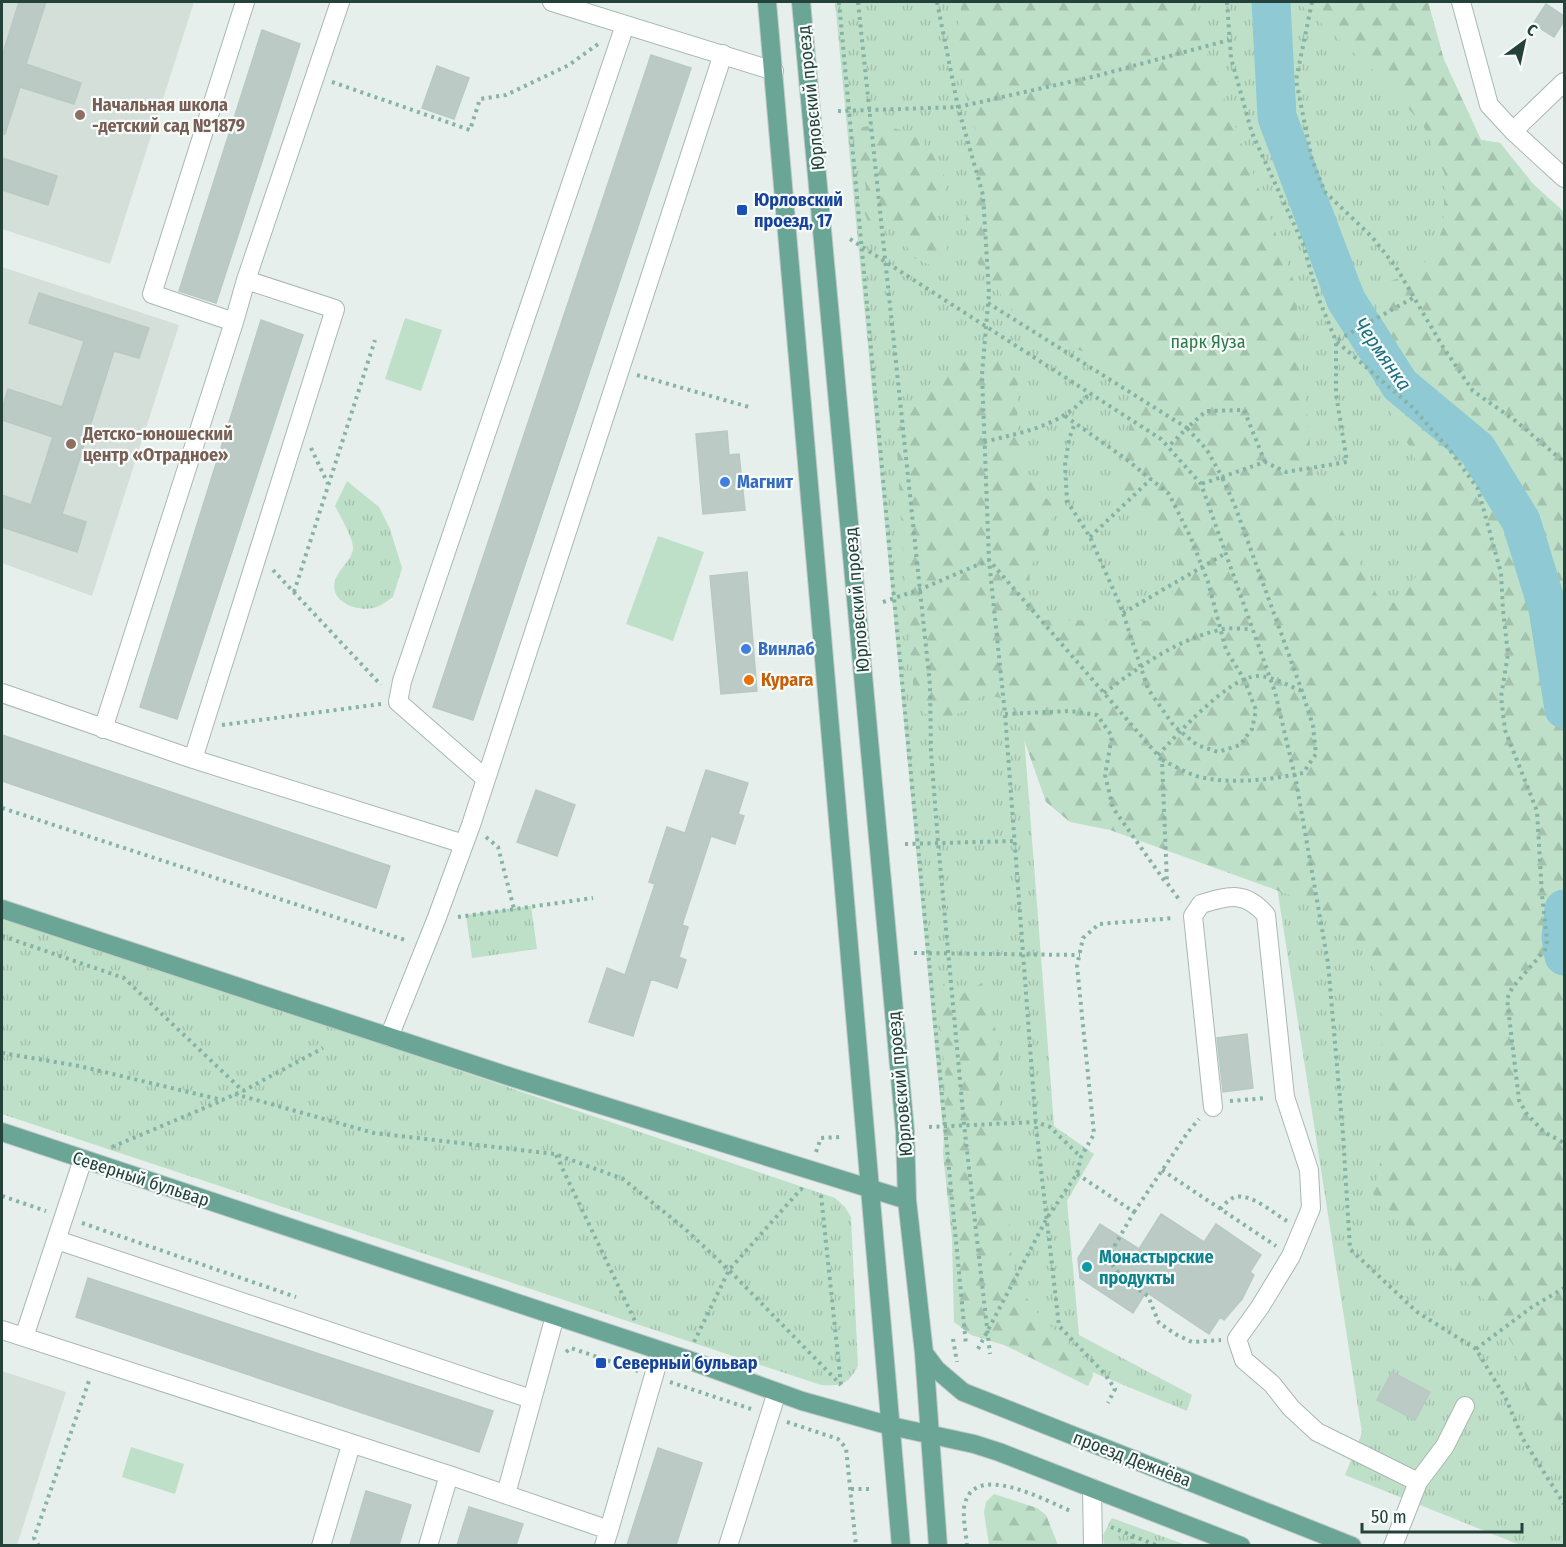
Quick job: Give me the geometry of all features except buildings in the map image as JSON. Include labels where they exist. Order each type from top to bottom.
[{"type":"main road","name":"Юрловский проезд","points":[[767,2],[901,1545]]},
{"type":"main road","name":"Юрловский проезд","points":[[801,2],[905,1131],[907,1200],[924,1353],[938,1545]]},
{"type":"main road","points":[[2,909],[389,1037],[907,1200]]},
{"type":"main road","name":"Северный бульвар","points":[[2,1132],[686,1359],[777,1392],[891,1426],[931,1435]]},
{"type":"main road","name":"проезд Дежнёва","points":[[924,1353],[936,1369],[963,1392],[1352,1545]]},
{"type":"main road","points":[[931,1435],[999,1452],[1241,1545]]},
{"type":"lane","points":[[234,322],[152,294],[245,2]]},
{"type":"lane","points":[[103,729],[246,280],[340,2]]},
{"type":"lane","points":[[552,2],[774,71]]},
{"type":"lane","points":[[1461,2],[1490,105],[1513,131],[1564,178]]},
{"type":"lane","points":[[486,779],[398,702],[406,670],[626,24]]},
{"type":"lane","points":[[389,1037],[471,825],[723,54]]},
{"type":"lane","points":[[1513,131],[1564,82]]},
{"type":"lane","points":[[193,759],[335,309],[246,280]]},
{"type":"lane","points":[[2,693],[193,759],[464,843]]},
{"type":"lane","points":[[1213,1107],[1193,916],[1201,904],[1228,896],[1256,903],[1266,915],[1285,1098],[1309,1170],[1311,1208],[1291,1256],[1260,1307],[1237,1339],[1244,1360],[1272,1384],[1291,1408],[1317,1432],[1418,1482]]},
{"type":"lane","points":[[24,1337],[83,1159]]},
{"type":"lane","points":[[57,1240],[531,1399]]},
{"type":"lane","points":[[506,1494],[555,1316]]},
{"type":"lane","points":[[2,1330],[506,1494],[606,1538],[654,1376],[654,1349]]},
{"type":"lane","points":[[728,1545],[777,1392]]},
{"type":"lane","points":[[1393,1545],[1418,1482],[1445,1446],[1465,1406]]},
{"type":"lane","points":[[321,1545],[351,1444]]},
{"type":"lane","points":[[428,1545],[449,1475]]},
{"type":"lane","points":[[1092,1488],[1093,1545]]},
{"type":"path","points":[[839,2],[966,1345]]},
{"type":"path","points":[[858,2],[921,589],[930,685],[931,752],[938,842],[964,1124],[990,1354]]},
{"type":"path","points":[[937,2],[958,107],[983,195],[989,293],[982,374],[989,560],[1005,714],[1036,1122],[1059,1326],[1104,1373],[1115,1389],[1108,1402]]},
{"type":"path","points":[[1168,447],[1206,411],[1244,410],[1265,462],[1286,472],[1347,462],[1336,394],[1336,340],[1318,297],[1303,244],[1252,133],[1231,58],[1227,2]]},
{"type":"path","points":[[1312,2],[1296,80],[1312,160],[1325,192],[1372,237],[1396,267],[1443,347],[1473,391],[1517,423],[1564,462]]},
{"type":"path","points":[[315,76],[470,130],[480,99],[506,95],[569,65],[626,24]]},
{"type":"path","points":[[838,111],[958,107],[1096,76],[1229,40]]},
{"type":"path","points":[[850,239],[1161,440],[1201,484],[1270,679],[1294,775],[1328,963],[1343,1134],[1350,1249],[1417,1312],[1476,1349],[1506,1398],[1523,1439],[1564,1504]]},
{"type":"path","points":[[1336,340],[1413,297]]},
{"type":"path","points":[[988,303],[1187,428],[1207,450],[1222,477],[1250,545],[1302,691],[1313,726],[1316,754],[1303,773],[1268,779],[1223,780],[1195,776],[1162,760],[989,560]]},
{"type":"path","points":[[294,592],[375,340]]},
{"type":"path","points":[[1336,340],[1412,407],[1449,449],[1478,489],[1481,499],[1501,573],[1508,654],[1501,697],[1505,730],[1538,811],[1542,896],[1547,940],[1545,950],[1512,988],[1508,999],[1519,1100],[1526,1113],[1544,1132],[1564,1143]]},
{"type":"path","points":[[620,370],[748,407]]},
{"type":"path","points":[[984,442],[1041,428],[1065,416],[1090,393]]},
{"type":"path","points":[[1065,416],[1075,423],[1126,459],[1169,494],[1191,538],[1202,567],[1226,650],[1244,679],[1256,710],[1252,729],[1240,745],[1218,752],[1197,745],[1174,726],[1148,689],[1123,613],[1090,537],[1067,501],[1065,465],[1069,439],[1075,423]]},
{"type":"path","points":[[299,421],[328,485]]},
{"type":"path","points":[[1201,484],[1265,462]]},
{"type":"path","points":[[1090,537],[1151,479]]},
{"type":"path","points":[[1123,613],[1226,553]]},
{"type":"path","points":[[258,554],[398,702]]},
{"type":"path","points":[[883,602],[921,589],[989,560]]},
{"type":"path","points":[[1104,693],[1140,666],[1178,645],[1220,629],[1252,629]]},
{"type":"path","points":[[1158,755],[1212,701],[1244,679],[1259,676],[1302,691]]},
{"type":"path","points":[[202,728],[398,702]]},
{"type":"path","points":[[1005,714],[1070,711],[1097,715],[1112,736],[1105,775],[1113,808],[1167,884],[1193,916]]},
{"type":"path","points":[[1162,760],[1167,884]]},
{"type":"path","points":[[2,808],[425,947]]},
{"type":"path","points":[[471,825],[498,847],[514,909]]},
{"type":"path","points":[[905,844],[1015,841]]},
{"type":"path","points":[[436,920],[593,898]]},
{"type":"path","points":[[978,1349],[1047,1218],[1077,1174],[1081,1157],[1094,1134],[1077,966],[1083,938],[1100,924],[1193,916]]},
{"type":"path","points":[[2,936],[124,978],[243,1091]]},
{"type":"path","points":[[914,953],[1080,955]]},
{"type":"path","points":[[83,1159],[243,1091],[323,1048]]},
{"type":"path","points":[[2,1053],[79,1066],[222,1100]]},
{"type":"path","points":[[235,1094],[374,1133],[555,1154],[623,1179],[684,1228],[729,1270],[841,1385],[821,1194],[801,1189],[729,1270],[686,1359]]},
{"type":"path","points":[[1237,1339],[1192,1342],[1177,1335],[1160,1323],[1148,1296],[1125,1281],[1110,1262],[1115,1245],[1134,1212],[1188,1132],[1207,1109],[1233,1100],[1285,1098]]},
{"type":"path","points":[[929,1127],[1036,1122],[1050,1127],[1081,1157]]},
{"type":"path","points":[[816,1152],[821,1138],[840,1137]]},
{"type":"path","points":[[555,1154],[654,1349]]},
{"type":"path","points":[[1162,1170],[1291,1256]]},
{"type":"path","points":[[1077,1174],[1134,1212]]},
{"type":"path","points":[[2,1196],[300,1299]]},
{"type":"path","points":[[1220,1209],[1236,1197],[1249,1198],[1303,1230]]},
{"type":"path","points":[[1476,1349],[1532,1307],[1564,1288]]},
{"type":"path","points":[[953,1340],[959,1372]]},
{"type":"path","points":[[562,1356],[571,1348],[838,1439],[846,1448],[856,1545]]},
{"type":"path","points":[[32,1545],[96,1360]]},
{"type":"path","points":[[838,1429],[838,1439]]},
{"type":"path","points":[[967,1545],[965,1503],[971,1490],[993,1483],[1006,1485],[1146,1543],[1158,1545]]},
{"type":"path","points":[[851,1489],[873,1489]]},
{"type":"path","points":[[1132,1536],[1133,1545]]},
{"type":"path","points":[[34,1538],[39,1545]]},
{"type":"shaded area","name":"Начальная школа -детский сад №1879","points":[[2,2],[194,2],[110,264],[2,229]]},
{"type":"shaded area","name":"Детско-юношеский центр «Отрадное»","points":[[2,267],[179,325],[92,596],[2,563]]},
{"type":"shaded area","points":[[2,1371],[66,1392],[17,1545],[2,1545]]},
{"type":"green space","name":"парк Яуза","points":[[835,2],[1428,2],[1444,60],[1481,140],[1500,143],[1533,184],[1564,212],[1564,1545],[1520,1545],[1345,1475],[1362,1433],[1262,791],[1020,682],[1054,1126],[1094,1154],[1067,1201],[1079,1335],[1192,1395],[1187,1411],[961,1318]]},
{"type":"green space","name":"парк Яуза","points":[[961,2],[1196,2],[1194,18],[1295,284],[1313,476],[1380,601],[1398,603],[1422,568],[1415,457],[1376,386],[1369,331],[1390,281],[1415,273],[1432,254],[1443,228],[1445,175],[1424,127],[1387,83],[1300,2],[1428,2],[1444,60],[1481,140],[1500,143],[1533,184],[1564,212],[1564,1450],[1529,1401],[1515,1348],[1484,1299],[1373,1194],[1385,1142],[1379,976],[1349,931],[1298,898],[1110,830],[1070,822],[1046,802],[1010,700],[983,694],[965,711],[938,721],[924,713],[914,695],[896,432],[922,390],[968,356],[1005,362],[1018,383],[1017,425],[1025,469],[1054,508],[1046,545],[1030,566],[1029,593],[1045,620],[1167,621],[1180,556],[1116,488],[1136,396],[1098,356],[1046,340],[1022,323],[973,257],[965,226],[977,135],[953,48]]},
{"type":"green space","points":[[884,125],[916,135],[931,152],[948,182],[935,214],[947,248],[939,269],[914,258],[897,230],[875,227],[867,219],[863,209],[866,187],[855,145],[862,127]]},
{"type":"green space","points":[[405,318],[442,330],[421,391],[385,379]]},
{"type":"green space","points":[[347,481],[379,507],[390,529],[402,568],[393,597],[373,608],[359,608],[345,604],[334,588],[335,581],[353,549],[349,534],[335,506]]},
{"type":"green space","points":[[658,536],[704,552],[673,641],[626,624]]},
{"type":"green space","points":[[531,906],[537,949],[472,958],[466,915]]},
{"type":"green space","points":[[2,918],[74,940],[835,1198],[845,1207],[851,1217],[858,1366],[847,1381],[834,1385],[821,1385],[2,1114]]},
{"type":"green space","points":[[943,980],[947,992],[957,997],[982,983],[998,1038],[1000,1107],[1006,1152],[1012,1266],[1019,1287],[1038,1314],[1092,1366],[1093,1376],[1088,1386],[1004,1345],[971,1335],[954,1322],[952,1239],[943,1154],[946,1082],[936,987]]},
{"type":"green space","points":[[131,1447],[184,1464],[175,1494],[122,1477]]},
{"type":"green space","points":[[994,1494],[1037,1508],[1046,1515],[1058,1545],[989,1545],[984,1512],[986,1502]]},
{"type":"green space","points":[[1112,1518],[1186,1545],[1104,1545],[1103,1535]]},
{"type":"waterway","name":"Чермянка","points":[[1271,2],[1277,117],[1346,300],[1400,385],[1477,449],[1521,521],[1548,609],[1564,709]]},
{"type":"waterway","name":"Чермянка","points":[[1564,909],[1561,938],[1564,956]]},
{"type":"place","name":"Начальная школа -детский сад №1879","points":[[80,115]]},
{"type":"place","name":"Юрловский проезд, 17","points":[[742,210]]},
{"type":"place","name":"Детско-юношеский центр «Отрадное»","points":[[71,444]]},
{"type":"place","name":"Магнит","points":[[725,482]]},
{"type":"place","name":"Винлаб","points":[[746,649]]},
{"type":"place","name":"Курага","points":[[749,680]]},
{"type":"place","name":"Монастырские продукты","points":[[1087,1267]]},
{"type":"place","name":"Северный бульвар","points":[[601,1363]]}]
